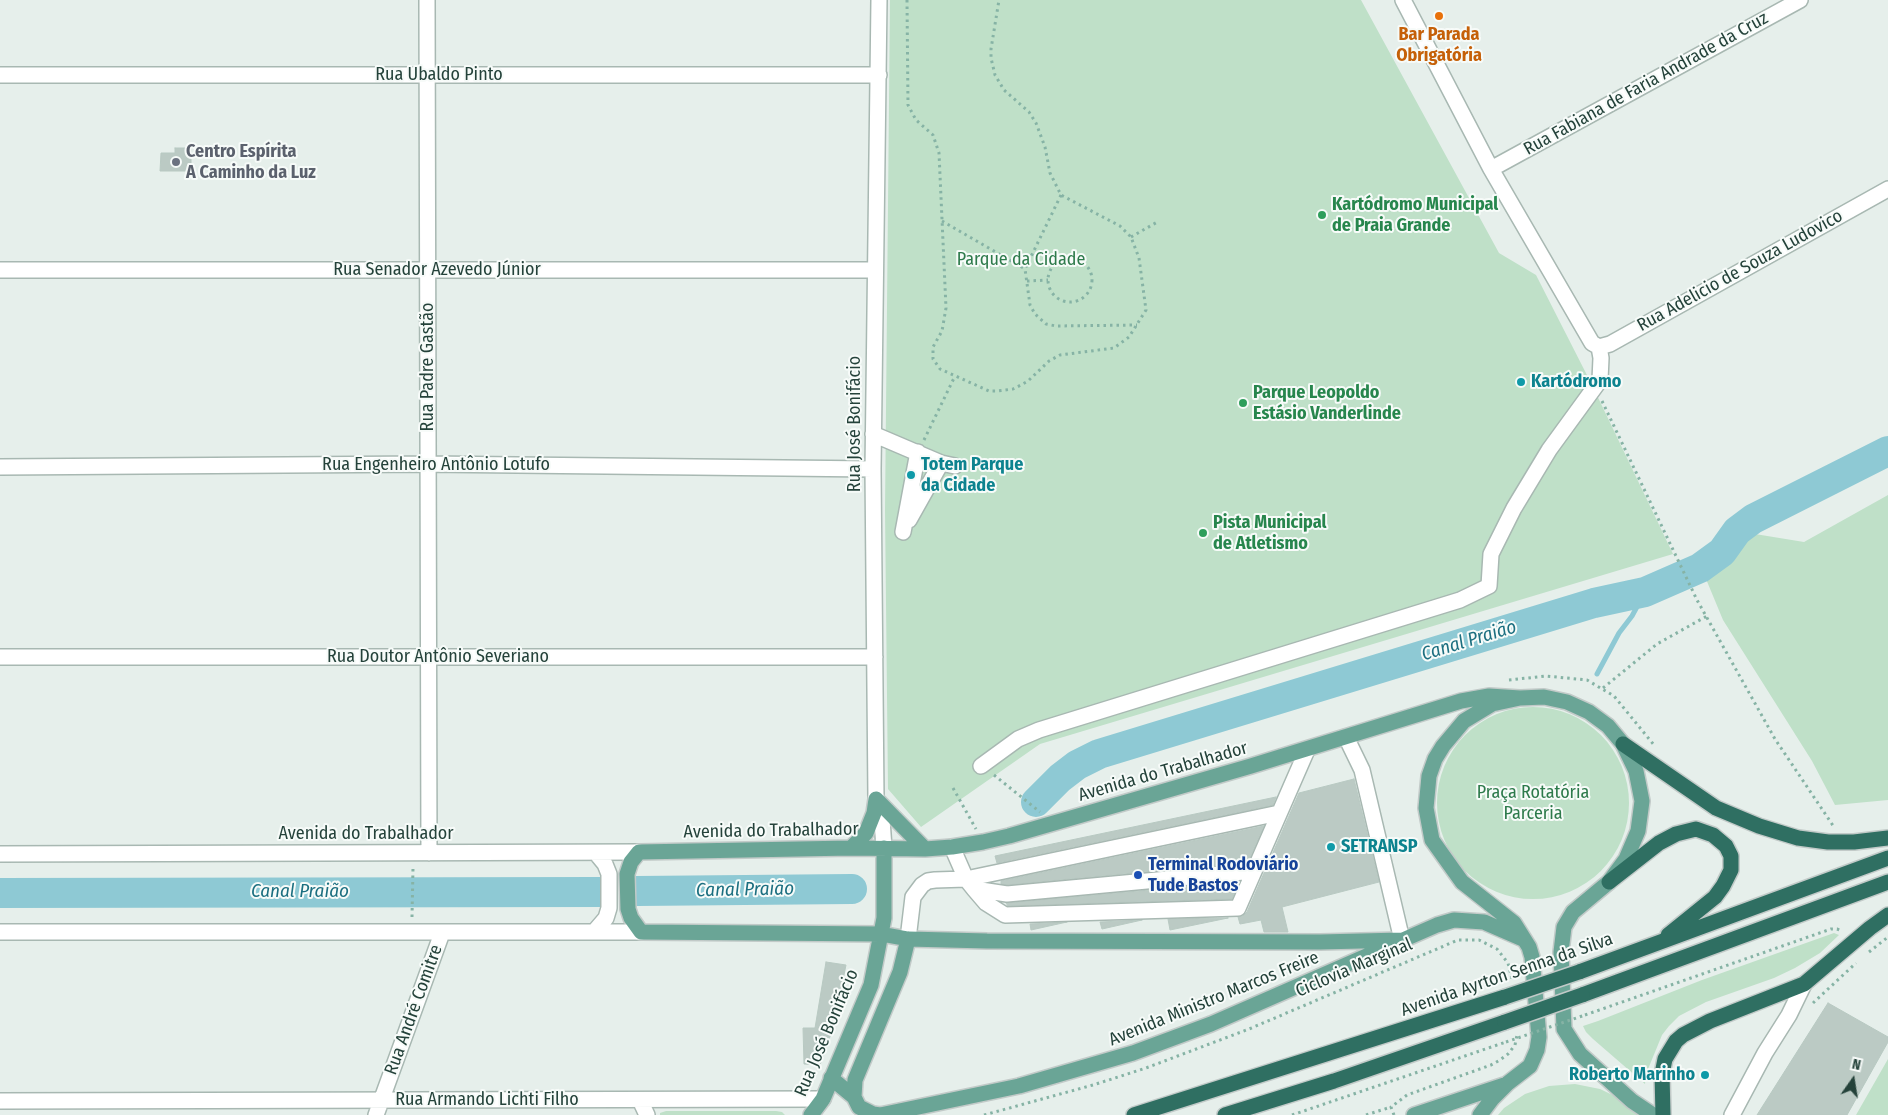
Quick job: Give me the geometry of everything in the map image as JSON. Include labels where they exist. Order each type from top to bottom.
[{"type":"highway","points":[[1623,744],[1716,808],[1758,826],[1798,838],[1828,842],[1854,842],[1888,838]]},
{"type":"highway","points":[[1608,882],[1659,843],[1676,834],[1696,828],[1714,835],[1726,846],[1730,856],[1731,870],[1724,886],[1715,897],[1661,941]]},
{"type":"highway","name":"Avenida Ayrton Senna da Silva","points":[[1134,1115],[1579,972],[1888,858]]},
{"type":"highway","points":[[1225,1115],[1334,1081],[1582,996],[1888,882]]},
{"type":"highway","points":[[1663,1115],[1662,1074],[1668,1052],[1676,1041],[1710,1021],[1804,984],[1888,915]]},
{"type":"main road","name":"Avenida do Trabalhador","points":[[639,852],[851,848],[924,849],[983,842],[1307,750],[1346,736],[1461,701],[1488,696],[1520,698]]},
{"type":"main road","points":[[1480,1115],[1492,1099],[1508,1083],[1530,1066],[1537,1050],[1539,1037],[1532,957],[1514,923],[1462,882],[1432,840],[1426,808],[1429,776],[1442,746],[1464,721],[1492,704],[1520,698],[1544,697],[1567,702],[1589,712],[1608,726],[1623,744],[1636,771],[1642,801],[1638,831],[1626,858],[1608,882],[1573,912],[1564,927],[1561,941],[1564,1029],[1580,1054],[1632,1101],[1653,1115]]},
{"type":"main road","points":[[851,848],[866,832],[874,813],[876,799]]},
{"type":"main road","points":[[876,799],[924,849]]},
{"type":"main road","name":"Rua José Bonifácio","points":[[812,1115],[823,1099],[871,985],[885,904],[884,848]]},
{"type":"main road","points":[[639,852],[631,862],[627,874],[628,909],[631,918],[640,932],[881,934],[908,939],[1036,942],[1320,942],[1402,940]]},
{"type":"main road","name":"Avenida Ministro Marcos Freire","points":[[880,1115],[1019,1086],[1133,1053],[1211,1024],[1436,925],[1454,920],[1484,922],[1523,939]]},
{"type":"main road","points":[[854,1097],[856,1080],[900,972],[908,939]]},
{"type":"main road","points":[[832,1078],[854,1097],[859,1107],[873,1114],[880,1115]]},
{"type":"main road","points":[[1414,1115],[1508,1083]]},
{"type":"street","name":"Rua Padre Gastão","points":[[427,0],[428,853]]},
{"type":"street","name":"Rua José Bonifácio","points":[[879,0],[874,270],[873,469],[876,799],[882,820],[884,848]]},
{"type":"street","points":[[981,766],[1018,739],[1039,730],[1460,600],[1490,586],[1491,554],[1514,508],[1549,450],[1600,380],[1601,358],[1492,169],[1403,0]]},
{"type":"street","name":"Rua Fabiana de Faria Andrade da Cruz","points":[[1492,169],[1800,0]]},
{"type":"street","name":"Rua Ubaldo Pinto","points":[[0,75],[879,76]]},
{"type":"street","name":"Rua Adelicio de Souza Ludovico","points":[[1595,345],[1610,344],[1888,189]]},
{"type":"street","name":"Rua Senador Azevedo Júnior","points":[[0,270],[874,270]]},
{"type":"street","points":[[873,434],[918,452],[948,465],[903,532],[918,452]]},
{"type":"street","name":"Rua Engenheiro Antônio Lotufo","points":[[0,467],[428,464],[873,469]]},
{"type":"street","name":"Rua Doutor Antônio Severiano","points":[[0,657],[875,657]]},
{"type":"street","points":[[1346,736],[1362,770],[1402,940]]},
{"type":"street","points":[[952,847],[970,884],[986,903],[1006,915],[1238,908],[1307,750]]},
{"type":"street","points":[[970,884],[1279,813]]},
{"type":"street","name":"Avenida do Trabalhador","points":[[0,854],[639,852]]},
{"type":"street","points":[[594,932],[606,918],[609,908],[608,874],[605,864],[596,853]]},
{"type":"street","points":[[908,939],[914,897],[922,885],[935,880],[970,884],[1006,894],[1254,871]]},
{"type":"street","points":[[0,932],[640,932]]},
{"type":"street","name":"Rua André Comitre","points":[[376,1115],[442,932]]},
{"type":"street","points":[[1732,1115],[1765,1053],[1789,1015],[1804,984]]},
{"type":"street","name":"Rua Armando Lichti Filho","points":[[0,1101],[823,1099]]},
{"type":"street","points":[[640,1100],[647,1115]]},
{"type":"path","points":[[907,0],[907,100],[912,116],[930,130],[938,146],[946,308],[945,320],[933,347],[932,356],[940,369],[989,391],[1013,388],[1028,381],[1054,358],[1114,348],[1125,341],[1138,326],[1146,310],[1139,258],[1131,237],[1120,226],[1061,195],[1050,173],[1046,147],[1036,123],[1029,112],[1004,90],[995,75],[991,49],[999,0]]},
{"type":"path","points":[[1061,195],[1025,270],[1032,310],[1046,324],[1056,326],[1138,326]]},
{"type":"path","points":[[942,221],[1025,270]]},
{"type":"path","points":[[1131,237],[1159,221]]},
{"type":"path","points":[[1066,258],[1081,261],[1087,267],[1091,282],[1090,289],[1079,300],[1064,301],[1057,298],[1049,286],[1048,280],[1052,266],[1066,258]]},
{"type":"path","points":[[1026,281],[1048,280]]},
{"type":"path","points":[[918,452],[955,376]]},
{"type":"path","points":[[1600,380],[1599,395],[1697,600],[1775,739],[1836,830]]},
{"type":"path","points":[[1603,688],[1657,644],[1707,616]]},
{"type":"path","points":[[953,788],[983,842]]},
{"type":"path","points":[[412,908],[413,875]]},
{"type":"path","points":[[1292,1115],[1831,929],[1837,929],[1842,932],[1862,957],[1888,937]]},
{"type":"path","name":"Ciclovia Marginal","points":[[984,1115],[1093,1086],[1146,1068],[1249,1029],[1458,940],[1479,940],[1497,949],[1508,963],[1512,980]]},
{"type":"path","points":[[1366,1115],[1391,1106],[1407,1095],[1491,1065],[1508,1054],[1515,1044],[1517,1033]]},
{"type":"path","points":[[1391,1106],[1394,1115]]},
{"type":"green space","name":"Parque Leopoldo Estásio Vanderlinde","points":[[890,0],[1361,0],[1499,253],[1536,275],[1592,385],[1673,554],[1040,744],[921,827],[888,789],[885,510]]},
{"type":"green space","points":[[1888,495],[1888,800],[1835,805],[1812,761],[1723,620],[1706,579],[1755,534],[1804,542]]},
{"type":"green space","name":"Praça Rotatória Parceria","points":[[1524,707],[1542,707],[1570,714],[1587,723],[1601,735],[1613,749],[1622,766],[1629,794],[1629,812],[1622,840],[1613,857],[1601,871],[1587,883],[1570,892],[1542,899],[1524,899],[1496,892],[1479,883],[1453,857],[1441,831],[1437,812],[1437,794],[1444,766],[1453,749],[1479,723],[1505,711]]},
{"type":"green space","points":[[1834,933],[1839,935],[1820,953],[1795,968],[1774,978],[1706,1002],[1679,1016],[1662,1035],[1646,1074],[1645,1084],[1593,1039],[1583,1026],[1702,980]]},
{"type":"green space","points":[[1888,1059],[1888,1115],[1856,1115]]},
{"type":"green space","points":[[1575,1084],[1600,1089],[1623,1100],[1641,1115],[1498,1115],[1504,1108],[1525,1094],[1549,1086]]},
{"type":"green space","points":[[666,1111],[776,1111],[782,1112],[785,1115],[660,1115],[660,1113]]},
{"type":"building","name":"Centro Espírita A Caminho da Luz","points":[[175,148],[191,148],[191,171],[160,171],[161,153],[175,153]]},
{"type":"building","name":"SETRANSP","points":[[1354,779],[1379,882],[1282,907],[1288,932],[1264,932],[1261,920],[1240,924],[1238,917],[1243,916],[1247,912],[1299,793]]},
{"type":"building","points":[[1276,797],[1273,805],[997,863],[995,856]]},
{"type":"building","points":[[1264,826],[1248,862],[1007,885],[1001,884],[1001,881]]},
{"type":"building","points":[[1239,882],[1232,899],[1008,906],[1006,903]]},
{"type":"building","points":[[1228,918],[1170,930],[1168,919]]},
{"type":"building","points":[[1142,920],[1102,929],[1100,922]]},
{"type":"building","points":[[1067,922],[1031,930],[1030,924]]},
{"type":"building","points":[[826,962],[846,965],[833,1028],[820,1065],[804,1064],[803,1028],[815,1028]]},
{"type":"building","points":[[1828,1003],[1888,1037],[1888,1042],[1847,1115],[1757,1115]]},
{"type":"waterway","name":"Canal Praião","points":[[1036,802],[1060,778],[1077,765],[1099,754],[1594,603],[1645,592],[1700,568],[1722,552],[1737,531],[1753,519],[1888,451]]},
{"type":"waterway","points":[[1597,674],[1619,633],[1632,616],[1645,592]]},
{"type":"waterway","name":"Canal Praião","points":[[637,891],[852,889]]},
{"type":"waterway","name":"Canal Praião","points":[[0,893],[600,892]]},
{"type":"place","name":"Bar Parada Obrigatória","points":[[1439,16]]},
{"type":"place","name":"Centro Espírita A Caminho da Luz","points":[[176,162]]},
{"type":"place","name":"Kartódromo Municipal de Praia Grande","points":[[1322,215]]},
{"type":"place","name":"Kartódromo","points":[[1521,382]]},
{"type":"place","name":"Parque Leopoldo Estásio Vanderlinde","points":[[1243,403]]},
{"type":"place","name":"Totem Parque da Cidade","points":[[911,475]]},
{"type":"place","name":"Pista Municipal de Atletismo","points":[[1203,533]]},
{"type":"place","name":"SETRANSP","points":[[1331,847]]},
{"type":"place","name":"Terminal Rodoviário Tude Bastos","points":[[1138,875]]},
{"type":"place","name":"Roberto Marinho","points":[[1705,1075]]},
{"type":"park label","name":"Parque da Cidade","points":[[1021,260]]}]
